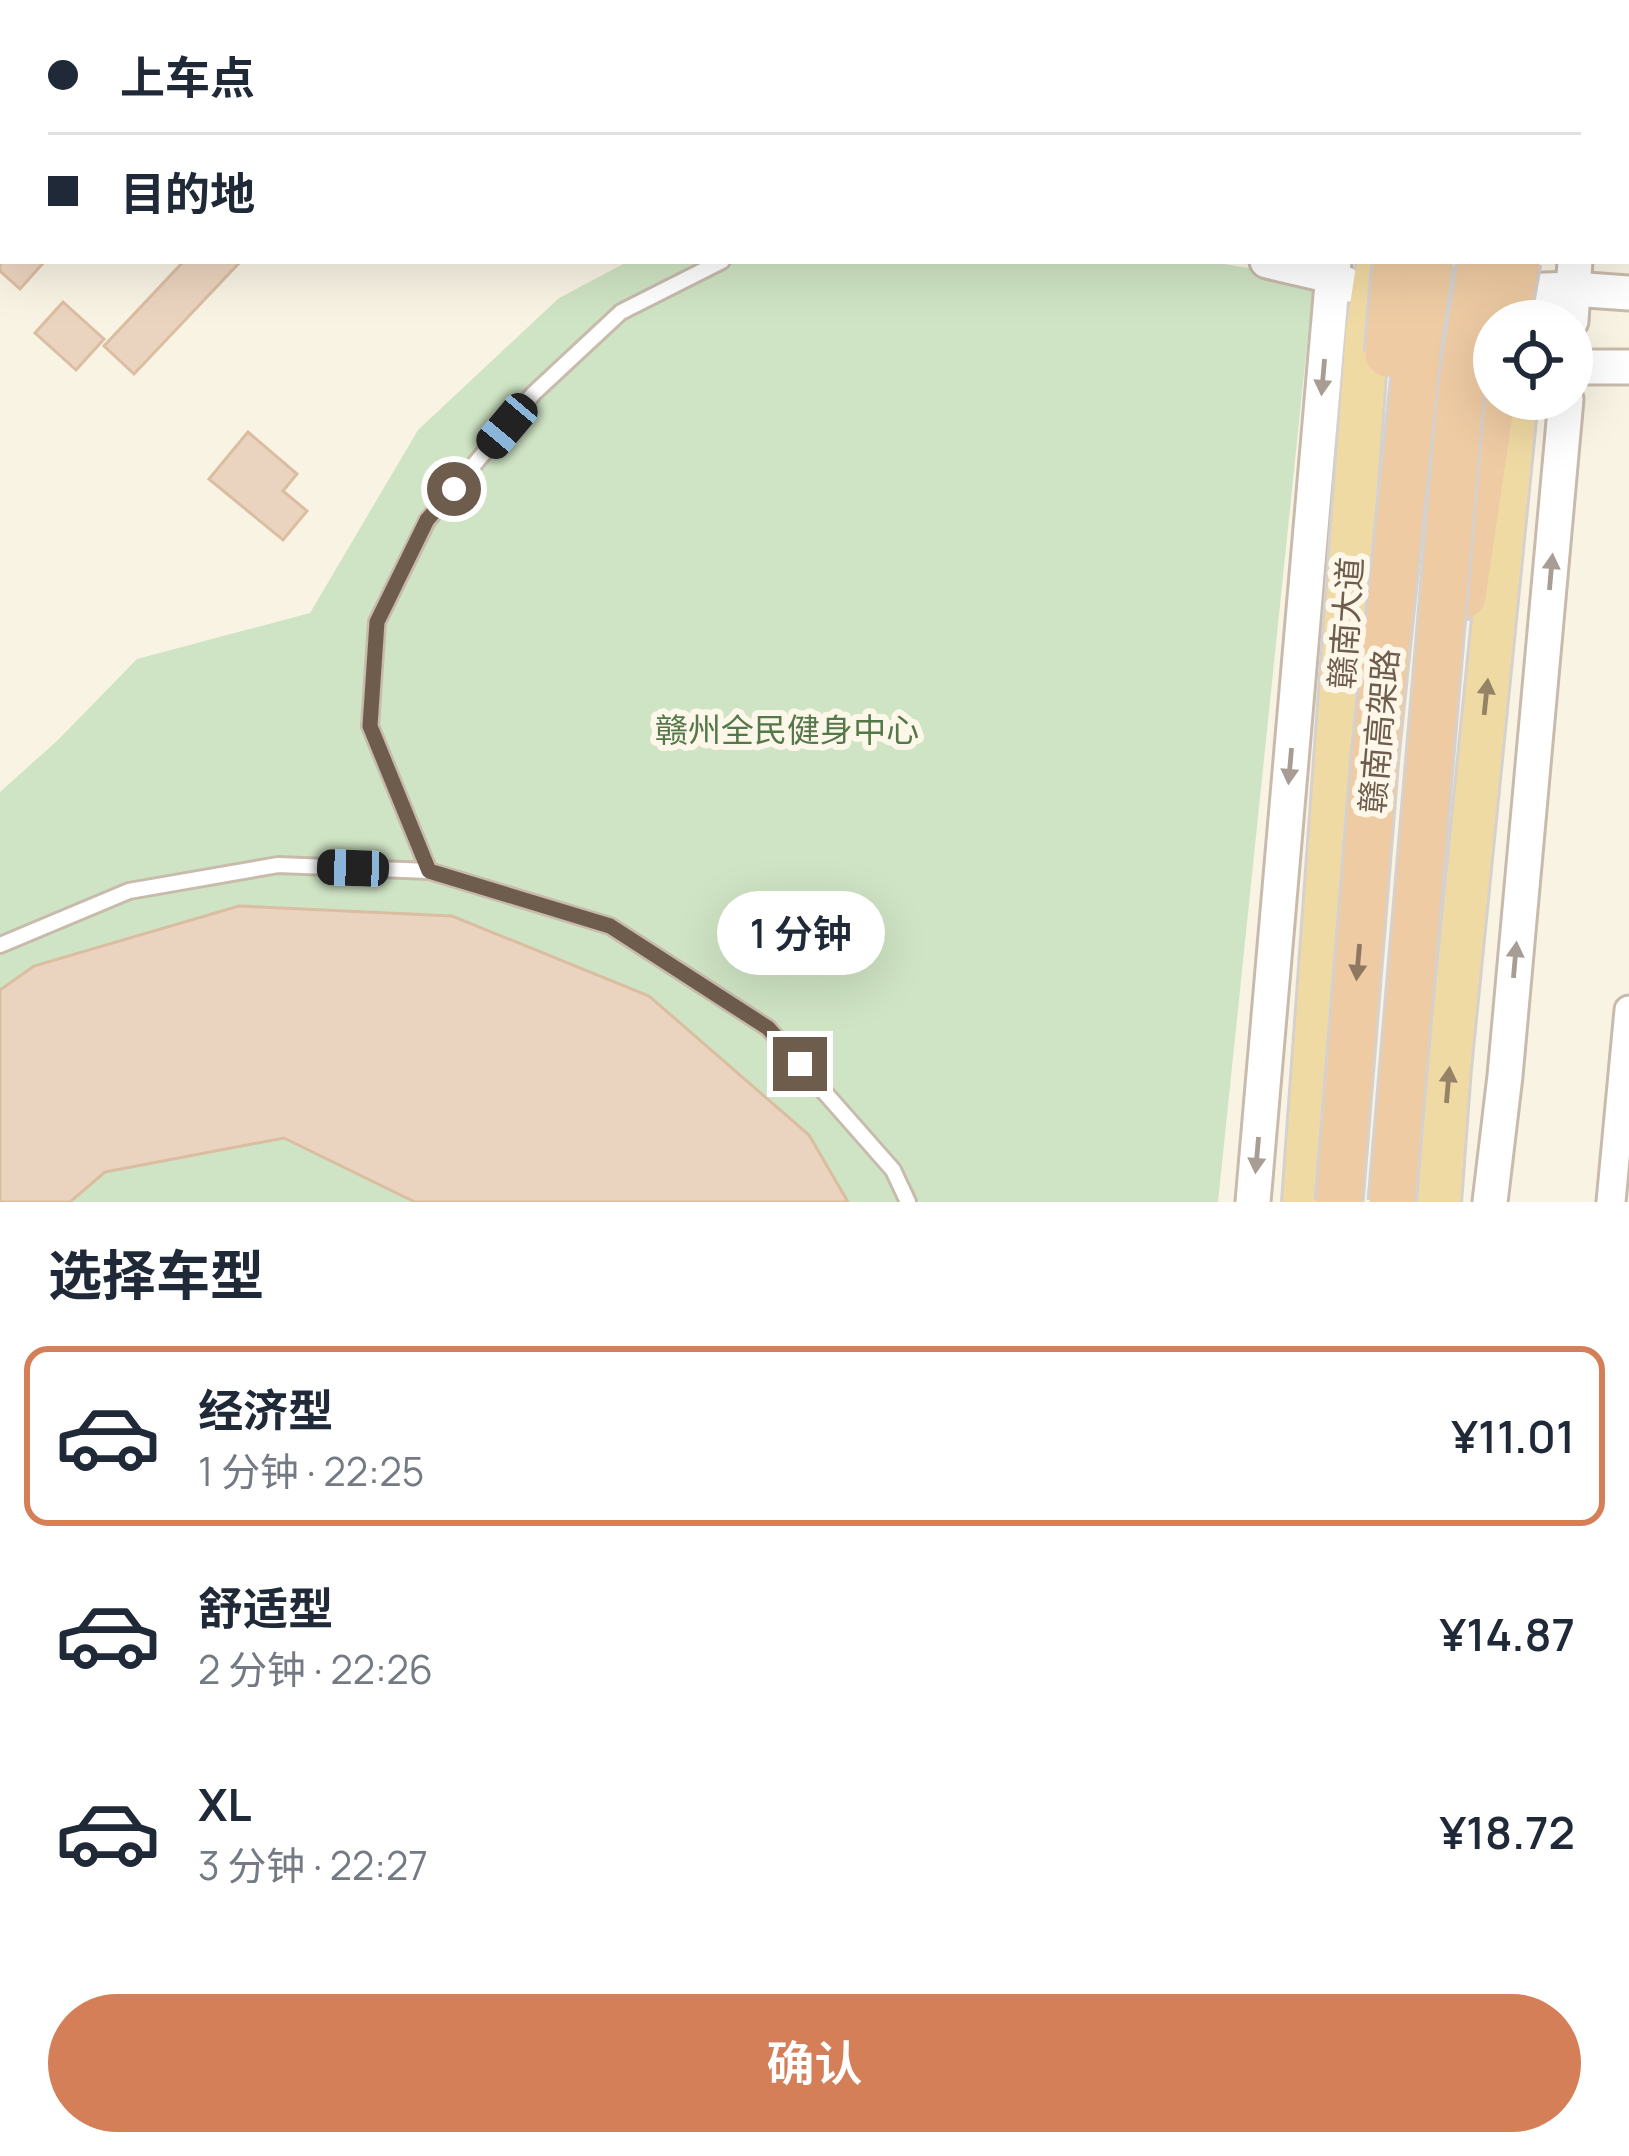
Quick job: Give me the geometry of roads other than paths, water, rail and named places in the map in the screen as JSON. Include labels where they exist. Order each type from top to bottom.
[{"type":"highway","name":"赣南高架路","points":[[1339,1202],[1406,453],[1430,264]]},
{"type":"highway","name":"赣南高架路","points":[[1392,1202],[1461,391],[1481,264]]},
{"type":"highway","points":[[1364,898],[1382,442],[1379,282]]},
{"type":"highway","points":[[1417,908],[1489,420]]},
{"type":"main road","name":"赣南大道","points":[[1304,1202],[1379,282]]},
{"type":"main road","points":[[1439,1202],[1514,420]]},
{"type":"street","points":[[1295,264],[1333,268],[1379,282],[1473,333]]},
{"type":"street","points":[[1253,1202],[1333,268]]},
{"type":"street","points":[[1379,282],[1629,293]]},
{"type":"street","points":[[1593,367],[1629,367]]},
{"type":"street","points":[[1490,1202],[1564,420]]},
{"type":"street","points":[[1611,1202],[1629,1010]]},
{"type":"lane","points":[[429,871],[370,726],[377,622],[427,520],[533,394],[621,312],[716,264]]},
{"type":"lane","points":[[0,945],[129,891],[257,868],[429,871],[610,926],[768,1028],[892,1170],[908,1202]]},
{"type":"park label","name":"赣州全民健身中心","points":[[787,730]]}]
